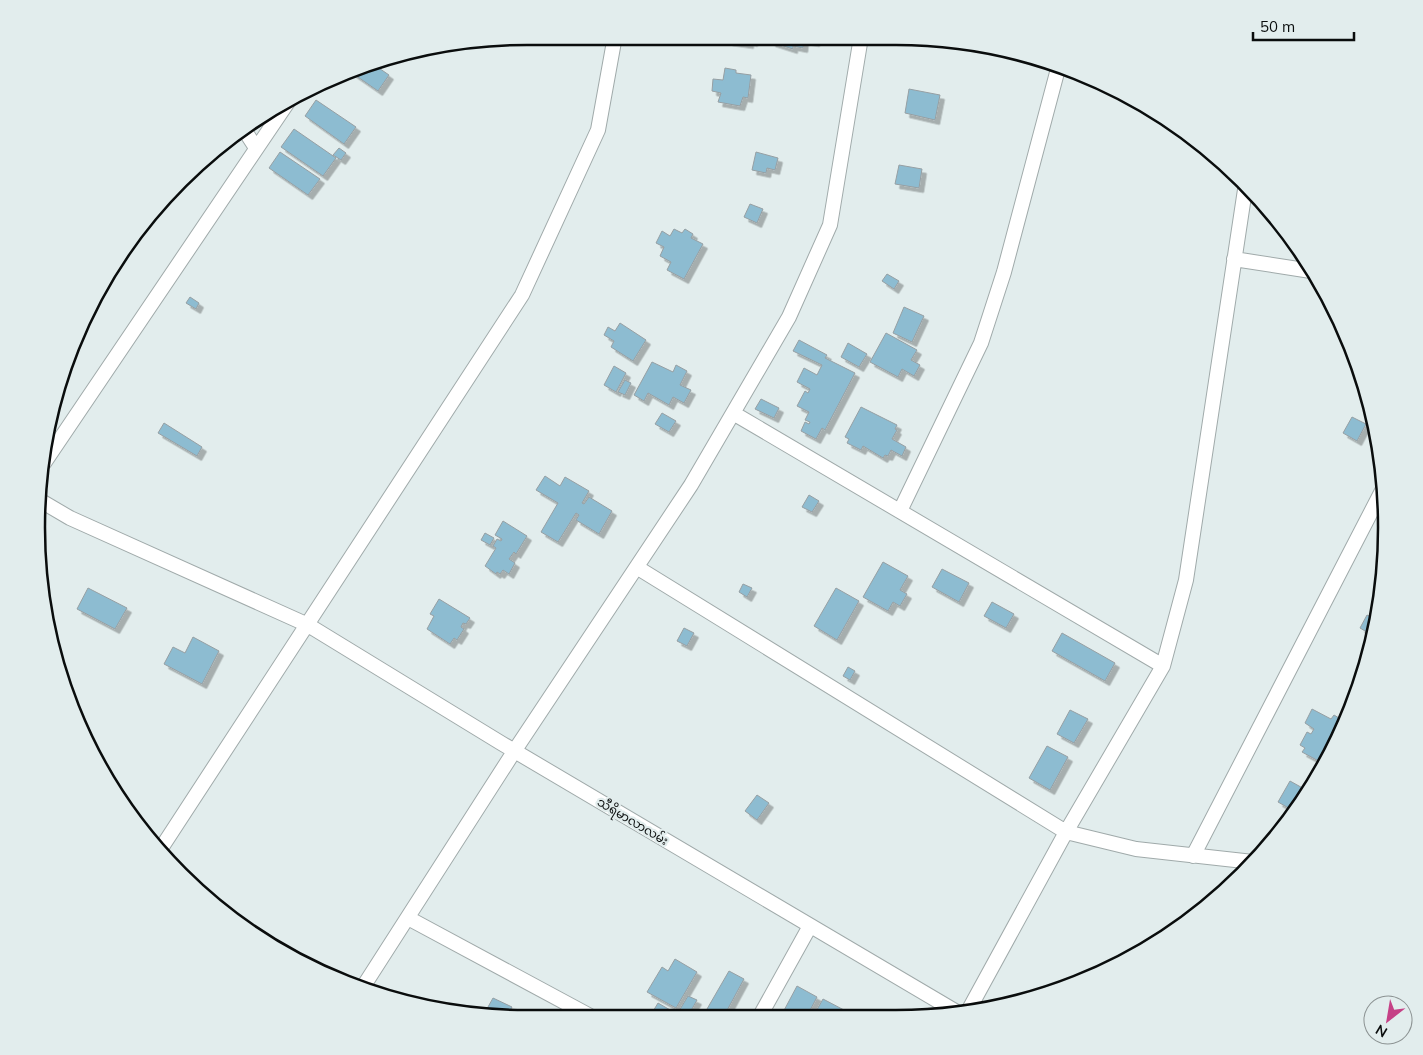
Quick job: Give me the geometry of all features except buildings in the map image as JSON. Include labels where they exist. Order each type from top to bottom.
[{"type":"street","points":[[164,844],[522,294],[598,130],[613,45]]},
{"type":"street","points":[[366,982],[515,750],[638,568],[691,485],[790,317],[830,225],[860,45]]},
{"type":"street","points":[[900,511],[981,343],[1004,272],[1057,73]]},
{"type":"street","points":[[51,453],[280,114]]},
{"type":"street","points":[[247,135],[256,148]]},
{"type":"street","points":[[972,1004],[1066,832],[1163,666],[1186,580],[1244,194]]},
{"type":"street","points":[[1234,259],[1303,269]]},
{"type":"street","points":[[733,413],[1163,666]]},
{"type":"street","points":[[1193,856],[1377,500]]},
{"type":"street","name":"သီရိမာလာလမ်း","points":[[46,504],[70,518],[308,625],[948,1007]]},
{"type":"street","points":[[638,568],[1066,832],[1136,850],[1244,861]]},
{"type":"street","points":[[408,918],[579,1010]]},
{"type":"street","points":[[763,1010],[810,926]]}]
